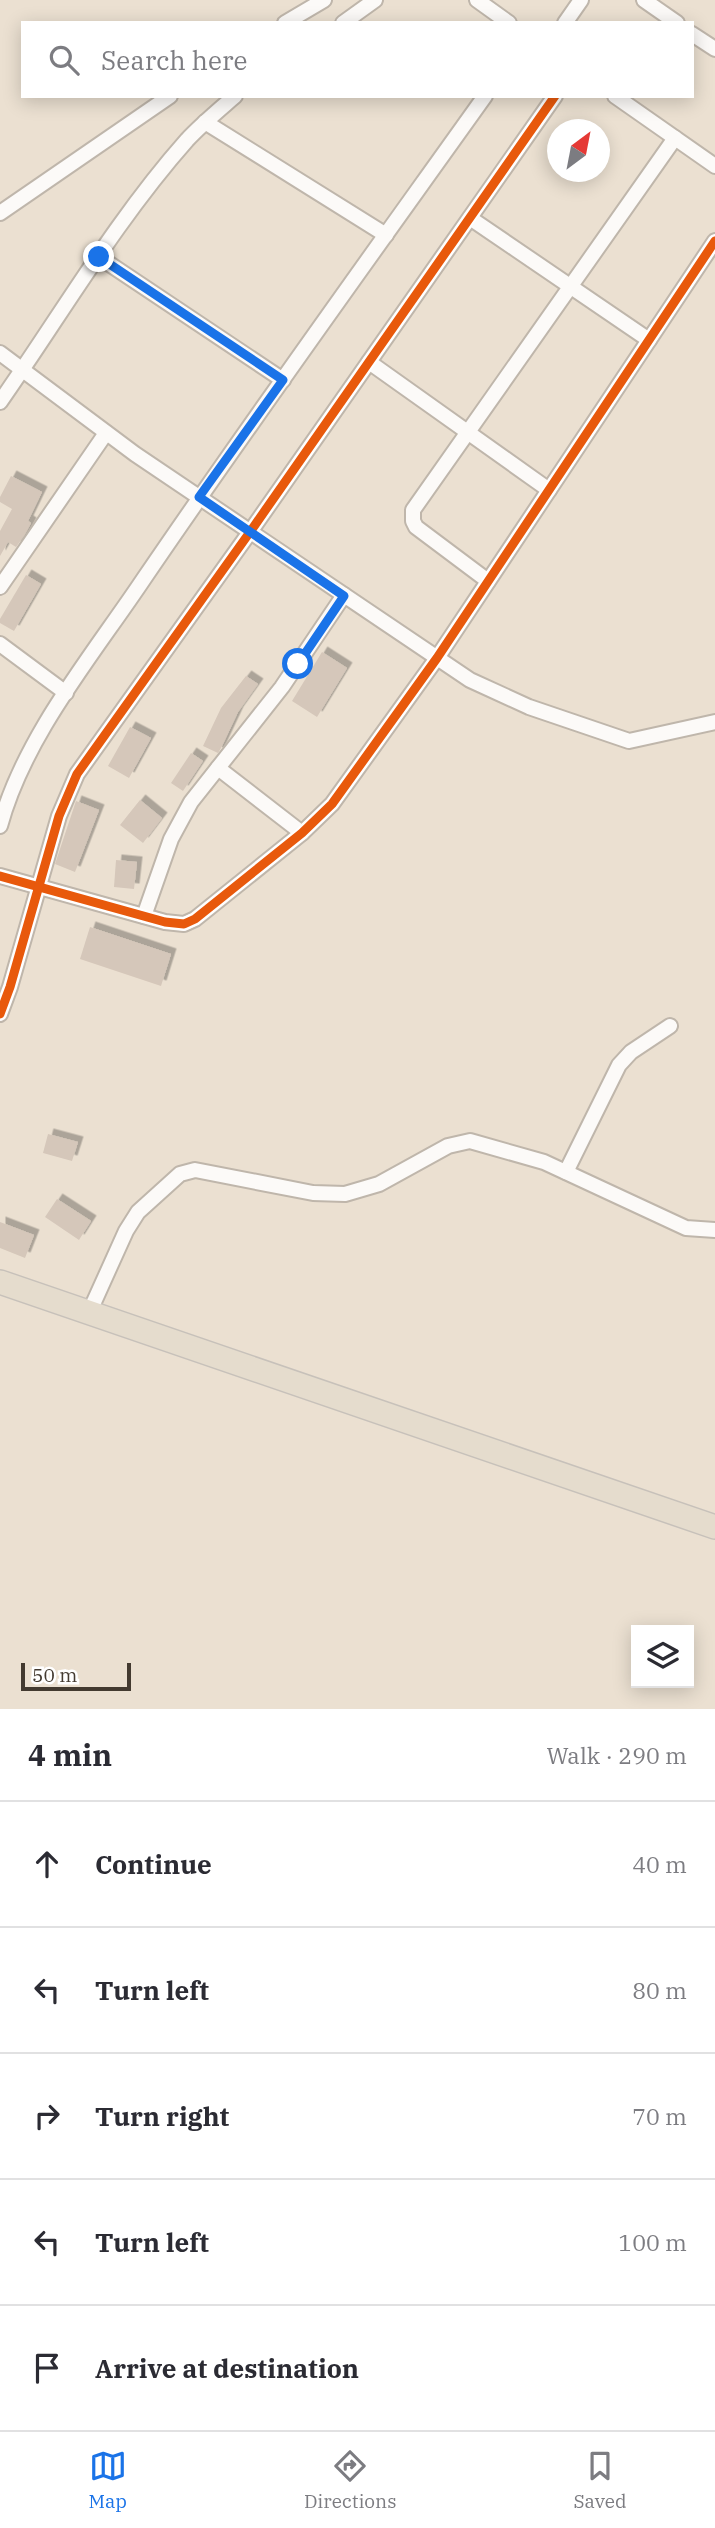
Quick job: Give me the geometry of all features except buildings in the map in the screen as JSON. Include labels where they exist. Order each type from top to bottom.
[{"type":"highway","points":[[0,1282],[715,1527]]},
{"type":"street","points":[[288,21],[324,0]]},
{"type":"street","points":[[346,21],[375,0]]},
{"type":"street","points":[[477,0],[506,21]]},
{"type":"street","points":[[566,21],[581,0]]},
{"type":"street","points":[[644,0],[674,21]]},
{"type":"street","points":[[694,35],[715,50]]},
{"type":"street","points":[[0,213],[167,98]]},
{"type":"street","points":[[0,402],[157,177],[188,139],[233,98]]},
{"type":"street","points":[[0,826],[10,793],[24,762],[66,693],[199,497],[484,98]]},
{"type":"street","points":[[0,1014],[59,816],[77,774],[554,98]]},
{"type":"street","points":[[618,98],[715,166]]},
{"type":"street","points":[[205,122],[386,235]]},
{"type":"street","points":[[488,581],[416,527],[413,521],[416,506],[675,138]]},
{"type":"street","points":[[470,218],[649,340]]},
{"type":"street","points":[[0,876],[144,916],[184,924],[195,919],[302,834],[332,804],[437,658],[715,241]]},
{"type":"street","points":[[99,257],[283,380]]},
{"type":"street","points":[[0,353],[106,433],[344,596],[488,690],[629,741],[715,722]]},
{"type":"street","points":[[369,362],[549,490]]},
{"type":"street","points":[[0,587],[106,433]]},
{"type":"street","points":[[144,916],[179,822],[191,802],[282,687],[344,596]]},
{"type":"street","points":[[0,644],[66,693]]},
{"type":"street","points":[[218,768],[302,834]]},
{"type":"street","points":[[566,1172],[619,1065],[631,1052],[670,1026]]},
{"type":"street","points":[[89,1313],[131,1222],[147,1203],[180,1174],[186,1172],[206,1172],[313,1193],[345,1194],[379,1184],[448,1146],[470,1141],[544,1162],[679,1225],[693,1230],[715,1230]]},
{"type":"cycle path","points":[[0,1014],[59,816],[77,774],[554,98]]},
{"type":"cycle path","points":[[0,876],[165,922],[184,924],[195,919],[302,833],[332,804],[437,658],[715,241]]},
{"type":"route","points":[[99,257],[283,380],[199,497],[344,596],[298,664]]}]
